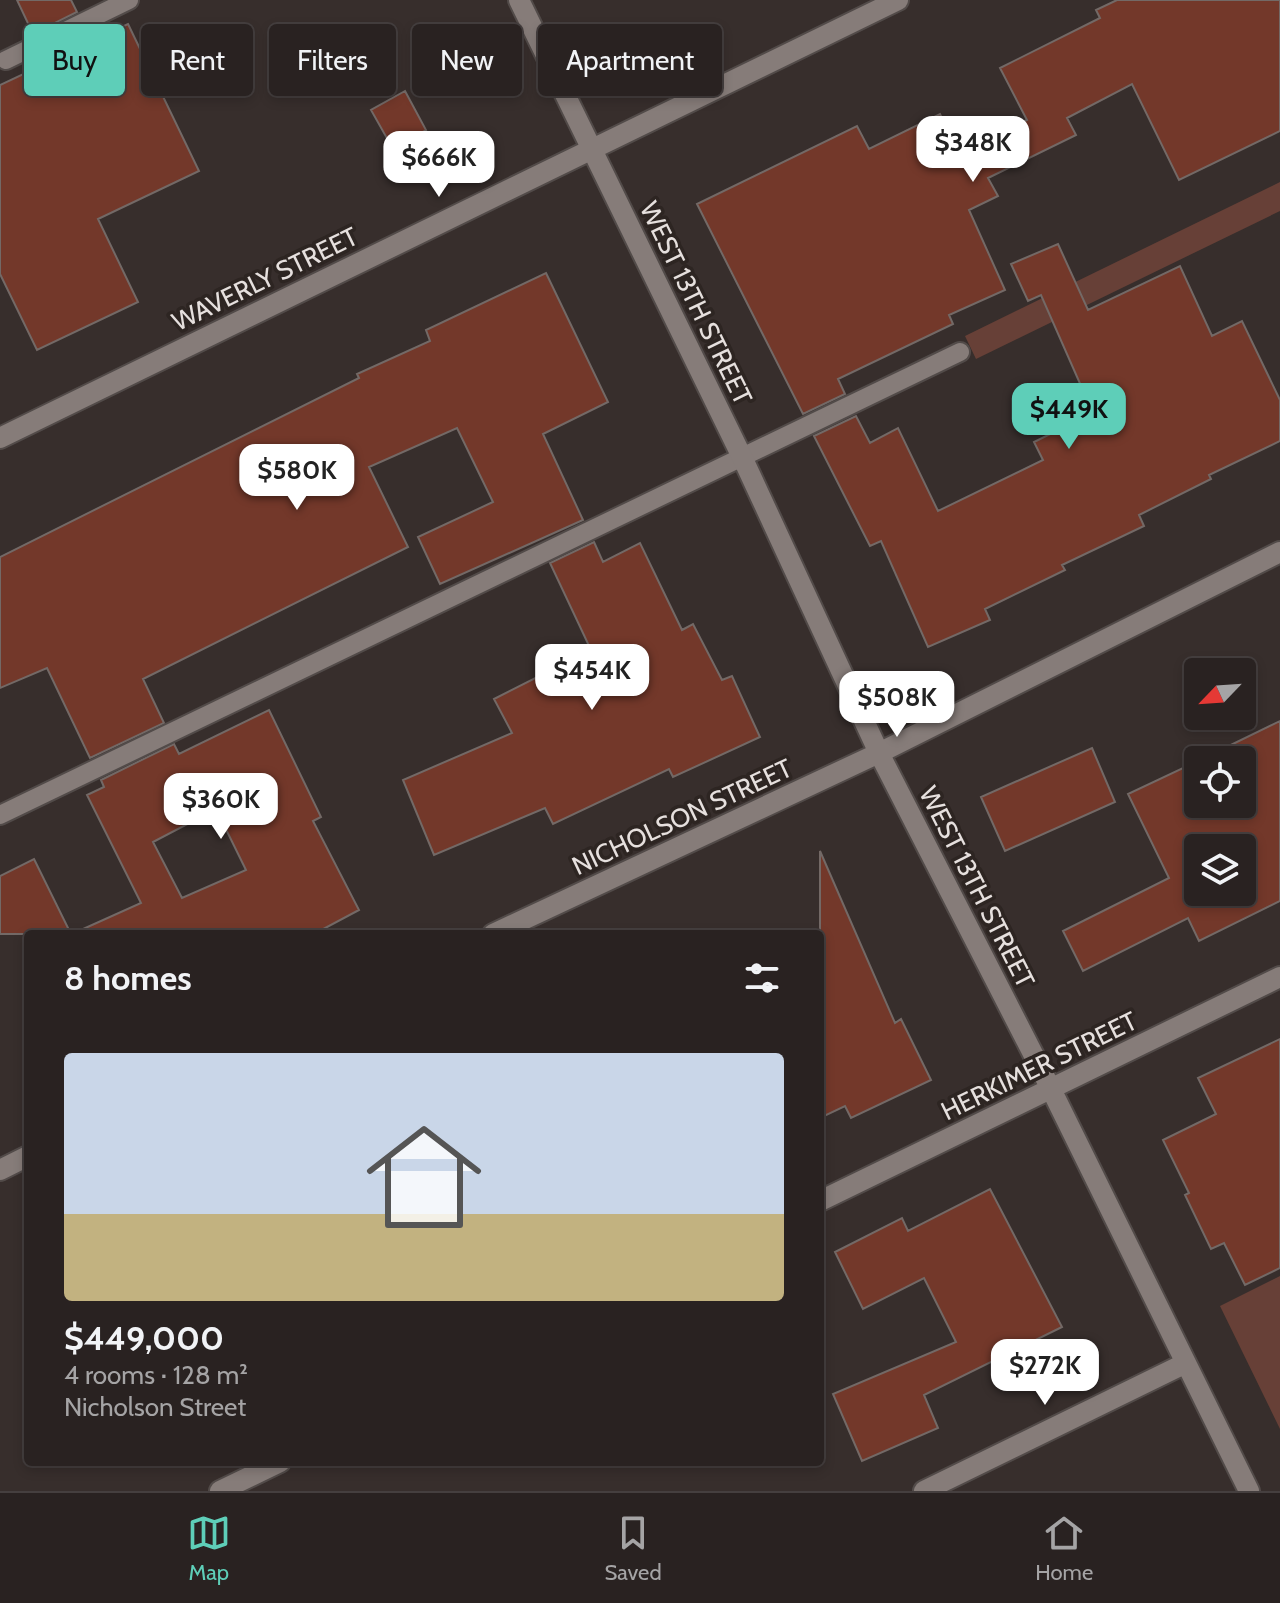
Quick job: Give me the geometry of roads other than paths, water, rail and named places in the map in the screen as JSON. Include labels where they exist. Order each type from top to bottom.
[{"type":"street","name":"WEST 13TH STREET","points":[[519,0],[743,459],[879,753],[1051,1089],[1249,1491]]},
{"type":"street","name":"WAVERLY STREET","points":[[0,438],[898,0]]},
{"type":"street","name":"NICHOLSON STREET","points":[[502,930],[879,753],[1280,552]]},
{"type":"street","name":"HERKIMER STREET","points":[[824,1199],[1280,977]]},
{"type":"street","points":[[0,1170],[24,1158]]},
{"type":"street","points":[[924,1491],[1186,1363]]},
{"type":"street","points":[[220,1491],[272,1466]]},
{"type":"lane","points":[[6,60],[129,0]]},
{"type":"lane","points":[[0,815],[960,352]]}]
